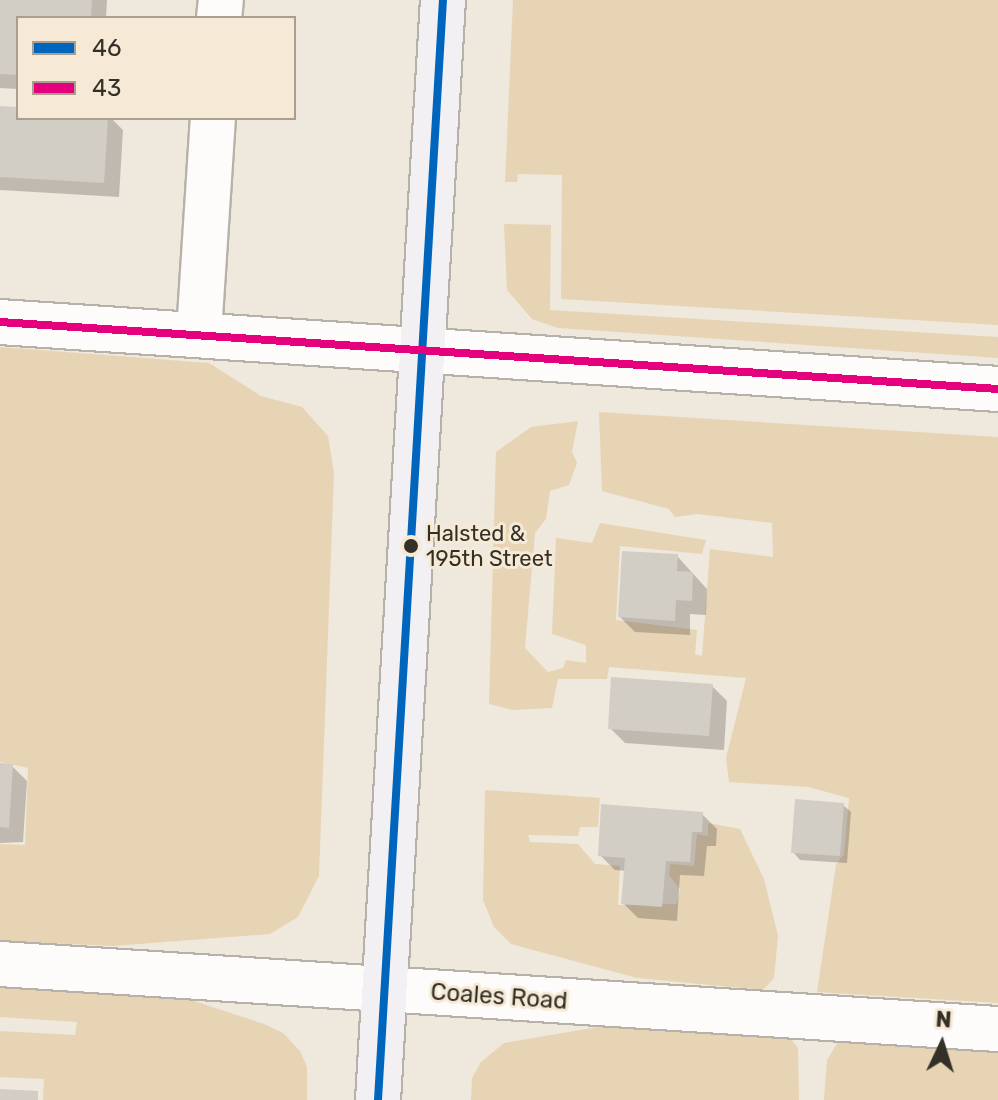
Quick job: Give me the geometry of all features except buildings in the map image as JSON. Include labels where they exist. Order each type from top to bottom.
[{"type":"main road","points":[[378,1100],[443,0]]},
{"type":"street","points":[[199,333],[213,120]]},
{"type":"street","points":[[0,322],[998,389]]},
{"type":"street","name":"Coales Road","points":[[0,964],[998,1029]]},
{"type":"shaded area","points":[[513,0],[998,0],[998,325],[561,299],[562,175],[518,174],[517,182],[505,182]]},
{"type":"shaded area","points":[[504,224],[551,225],[550,310],[998,337],[998,358],[558,328],[532,319],[507,290]]},
{"type":"shaded area","points":[[0,347],[209,363],[261,396],[302,407],[328,436],[334,473],[319,876],[298,917],[270,934],[113,946],[0,941],[0,844],[25,845],[28,768],[0,762]]},
{"type":"shaded area","points":[[599,412],[998,437],[998,1003],[817,992],[836,865],[844,854],[849,798],[808,787],[729,782],[726,758],[746,678],[609,667],[607,679],[558,679],[552,708],[513,710],[489,704],[496,452],[531,427],[578,421],[572,452],[577,463],[569,485],[550,491],[546,519],[535,533],[525,648],[548,672],[563,668],[566,660],[586,663],[586,645],[552,634],[556,538],[592,543],[600,523],[706,540],[702,554],[620,546],[616,620],[697,630],[695,654],[702,656],[710,549],[773,557],[772,523],[698,514],[675,517],[669,509],[602,491]]},
{"type":"shaded area","points":[[485,790],[600,798],[598,827],[580,827],[578,836],[528,835],[530,842],[578,844],[595,864],[620,866],[618,905],[677,904],[680,889],[669,875],[670,864],[694,866],[697,834],[708,836],[708,823],[740,829],[764,879],[778,936],[774,978],[763,990],[637,978],[511,944],[494,927],[483,900]]},
{"type":"shaded area","points":[[0,978],[182,997],[264,1024],[283,1033],[300,1051],[307,1067],[307,1100],[43,1100],[44,1079],[0,1077],[0,1031],[75,1035],[77,1022],[0,1017]]},
{"type":"shaded area","points":[[610,1025],[787,1034],[798,1048],[799,1100],[471,1100],[472,1078],[481,1062],[504,1043]]},
{"type":"shaded area","points":[[842,1035],[998,1044],[998,1100],[824,1100],[827,1060]]},
{"type":"transit line","name":"46","points":[[378,1100],[443,0]]},
{"type":"transit line","name":"43","points":[[0,322],[998,389]]},
{"type":"place","name":"Halsted & 195th Street","points":[[411,546]]}]
